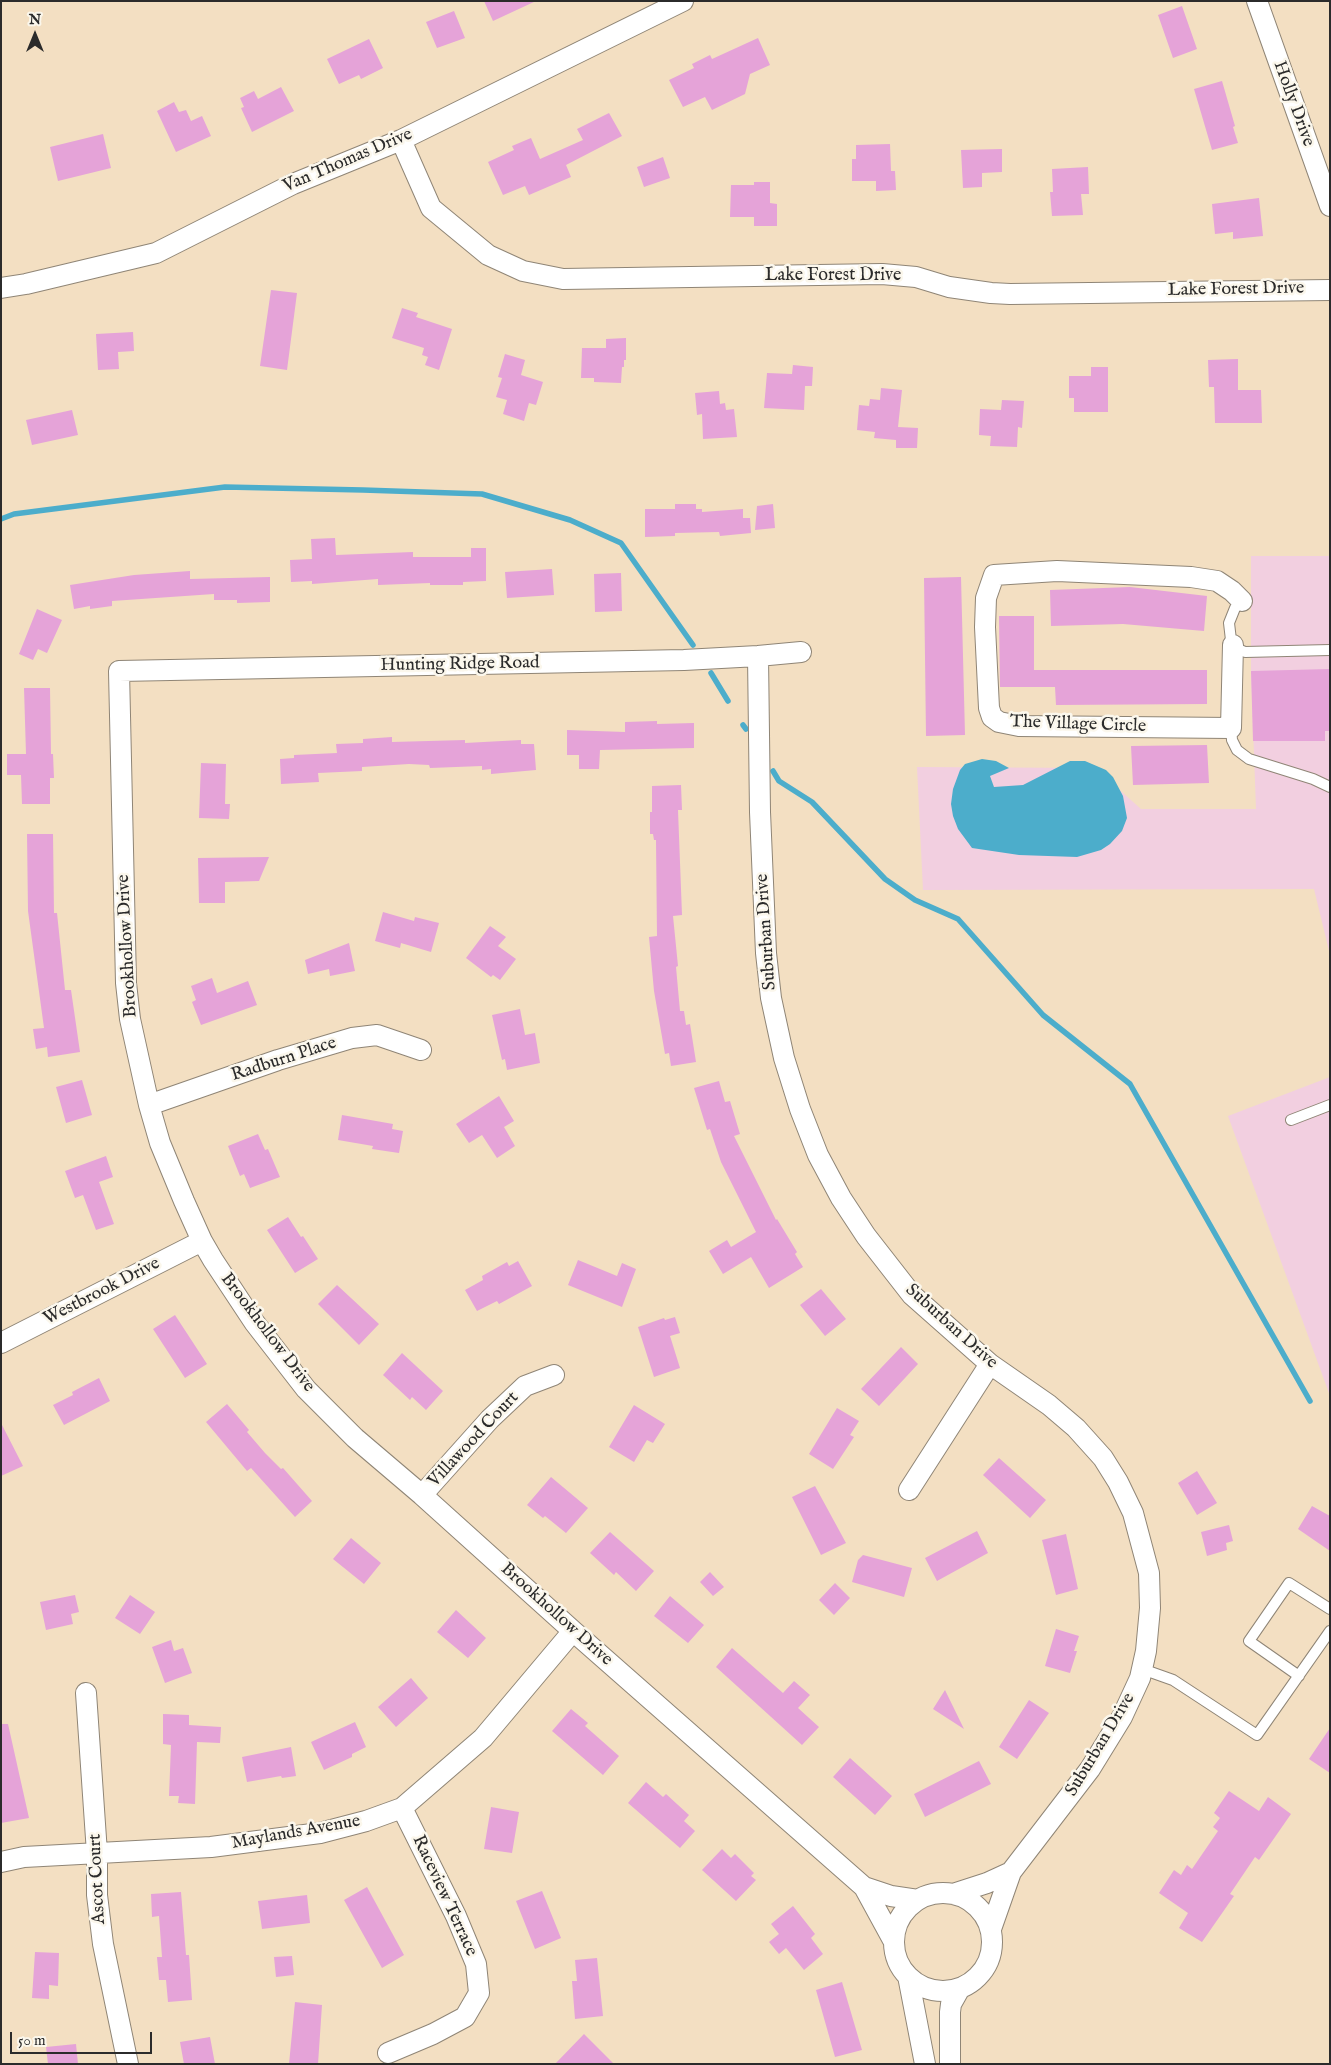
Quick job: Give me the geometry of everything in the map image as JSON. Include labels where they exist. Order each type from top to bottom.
[{"type":"street","name":"Van Thomas Drive","points":[[1,288],[26,284],[156,253],[293,184],[401,140],[683,1]]},
{"type":"street","name":"Holly Drive","points":[[1257,1],[1330,206]]},
{"type":"street","name":"Lake Forest Drive","points":[[401,140],[431,208],[488,255],[523,271],[563,279],[882,274],[916,277],[966,290],[1010,294],[1330,290]]},
{"type":"street","name":"The Village Circle","points":[[1233,645],[1231,728],[1019,726],[999,722],[992,717],[989,708],[985,627],[986,598],[994,575],[1057,571],[1191,577],[1217,581],[1232,591],[1242,601]]},
{"type":"street","name":"Hunting Ridge Road","points":[[119,671],[684,660],[801,652]]},
{"type":"street","name":"Suburban Drive","points":[[758,656],[760,812],[766,954],[771,998],[784,1058],[800,1109],[818,1155],[841,1198],[866,1236],[912,1295],[990,1364],[1049,1405],[1076,1428],[1103,1458],[1118,1482],[1133,1513],[1149,1573],[1150,1608],[1146,1651],[1140,1678],[1122,1717],[1090,1769],[1011,1872],[991,1929],[993,1943],[984,1971],[973,1981],[960,1988],[938,1991],[912,1980]]},
{"type":"street","name":"Brookhollow Drive","points":[[119,671],[126,983],[130,1019],[149,1105],[160,1143],[202,1241],[254,1322],[306,1389],[355,1438],[422,1494],[573,1631],[864,1887],[894,1942],[900,1966],[912,1980],[925,2064]]},
{"type":"street","name":"Radburn Place","points":[[149,1105],[278,1060],[352,1038],[377,1035],[421,1050]]},
{"type":"street","name":"Westbrook Drive","points":[[1,1343],[202,1241]]},
{"type":"street","points":[[909,1490],[990,1364]]},
{"type":"street","name":"Villawood Court","points":[[422,1494],[490,1419],[525,1386],[554,1375]]},
{"type":"street","name":"Maylands Avenue","points":[[1,1862],[24,1857],[211,1847],[320,1833],[366,1821],[402,1808],[483,1738],[573,1631]]},
{"type":"street","name":"Ascot Court","points":[[86,1693],[97,1853],[97,1895],[103,1944],[128,2064]]},
{"type":"street","name":"Raceview Terrace","points":[[388,2053],[433,2034],[465,2017],[479,1992],[476,1964],[456,1916],[402,1808]]},
{"type":"street","name":"Suburban Drive","points":[[959,1896],[1011,1872]]},
{"type":"street","name":"Brookhollow Drive","points":[[864,1887],[891,1896],[918,1900],[941,1893],[959,1896]]},
{"type":"street","points":[[959,1896],[975,1904],[985,1915],[991,1929]]},
{"type":"street","points":[[894,1942],[896,1929],[901,1918],[908,1908],[918,1900]]},
{"type":"street","points":[[950,2064],[951,2004],[960,1988]]},
{"type":"lane","name":"The Village Circle","points":[[1233,645],[1229,624],[1233,613],[1242,601]]},
{"type":"lane","points":[[1233,645],[1245,652],[1330,650]]},
{"type":"lane","points":[[1231,728],[1232,740],[1237,750],[1249,759],[1313,779],[1330,787]]},
{"type":"lane","points":[[1291,1120],[1330,1105]]},
{"type":"lane","points":[[1299,1676],[1249,1641],[1289,1584],[1330,1609]]},
{"type":"lane","points":[[1142,1668],[1173,1680],[1257,1735],[1330,1631]]},
{"type":"shaded area","points":[[1251,556],[1330,556],[1330,955],[1314,889],[923,890],[917,767],[1095,768],[1141,809],[1256,809],[1251,671]]},
{"type":"shaded area","points":[[1330,1077],[1330,1396],[1228,1116]]},
{"type":"water","points":[[982,759],[996,761],[1009,768],[990,776],[994,787],[1023,785],[1070,761],[1085,761],[1106,770],[1113,777],[1123,796],[1127,818],[1122,831],[1110,844],[1101,850],[1077,857],[1019,855],[972,848],[958,829],[951,804],[953,789],[960,770],[965,764]]},
{"type":"building","points":[[484,1],[536,1],[493,21]]},
{"type":"building","points":[[1182,6],[1197,49],[1173,58],[1158,15]]},
{"type":"building","points":[[454,11],[465,38],[437,48],[426,22]]},
{"type":"building","points":[[758,38],[770,65],[750,74],[745,94],[712,110],[705,97],[683,107],[669,80],[694,68],[692,64],[710,55],[712,59]]},
{"type":"building","points":[[369,39],[383,68],[361,79],[359,75],[339,84],[327,59]]},
{"type":"building","points":[[1222,81],[1238,143],[1212,150],[1194,89]]},
{"type":"building","points":[[281,87],[294,111],[252,132],[241,108],[244,107],[240,98],[254,91],[258,99]]},
{"type":"building","points":[[174,102],[179,112],[186,110],[191,121],[202,116],[211,136],[176,152],[157,111]]},
{"type":"building","points":[[609,113],[622,136],[566,165],[571,177],[529,195],[525,186],[503,195],[488,162],[514,150],[512,146],[531,138],[540,159],[583,140],[577,129]]},
{"type":"building","points":[[103,134],[111,168],[58,181],[50,147]]},
{"type":"building","points":[[890,144],[891,171],[895,171],[896,190],[876,191],[876,181],[852,181],[852,159],[856,159],[856,145]]},
{"type":"building","points":[[1002,149],[1002,172],[982,173],[982,187],[963,188],[961,150]]},
{"type":"building","points":[[663,157],[670,178],[644,187],[637,167]]},
{"type":"building","points":[[1088,167],[1089,194],[1081,194],[1083,215],[1052,216],[1050,192],[1053,192],[1052,169]]},
{"type":"building","points":[[754,182],[770,182],[770,203],[777,204],[777,226],[754,226],[754,217],[730,217],[731,185],[754,185]]},
{"type":"building","points":[[1259,198],[1263,236],[1233,239],[1233,232],[1215,234],[1212,204]]},
{"type":"building","points":[[271,290],[297,293],[287,370],[260,366]]},
{"type":"building","points":[[402,308],[418,313],[416,317],[452,329],[439,370],[425,365],[428,357],[422,355],[424,348],[392,338]]},
{"type":"building","points":[[133,332],[134,351],[118,352],[119,369],[98,370],[96,334]]},
{"type":"building","points":[[626,338],[626,360],[624,360],[624,367],[622,367],[621,383],[594,382],[594,378],[581,378],[582,348],[606,348],[606,339]]},
{"type":"building","points":[[505,354],[525,360],[521,375],[543,382],[536,405],[529,403],[524,421],[503,414],[507,400],[496,397],[502,378],[498,377]]},
{"type":"building","points":[[1238,359],[1238,390],[1261,390],[1262,423],[1215,423],[1214,387],[1209,387],[1208,360]]},
{"type":"building","points":[[793,365],[813,367],[812,386],[805,386],[804,410],[764,408],[767,373],[792,374]]},
{"type":"building","points":[[1091,367],[1108,367],[1108,412],[1074,412],[1074,398],[1069,398],[1069,376],[1091,376]]},
{"type":"building","points":[[881,388],[902,390],[898,427],[918,428],[917,448],[896,448],[896,440],[874,438],[875,432],[857,430],[859,405],[869,406],[870,399],[880,400]]},
{"type":"building","points":[[719,391],[720,404],[725,403],[726,410],[734,409],[737,437],[703,439],[702,414],[697,415],[695,393]]},
{"type":"building","points":[[1002,400],[1024,401],[1022,428],[1018,427],[1017,447],[990,446],[991,436],[979,435],[980,409],[1001,410]]},
{"type":"building","points":[[72,410],[78,435],[32,445],[26,420]]},
{"type":"building","points":[[675,504],[696,504],[696,509],[702,509],[702,512],[743,509],[743,518],[750,518],[751,533],[720,536],[719,532],[675,533],[675,536],[645,537],[645,509],[675,509]]},
{"type":"building","points":[[773,504],[775,528],[755,530],[757,506]]},
{"type":"building","points":[[335,538],[336,555],[413,552],[413,557],[471,557],[471,548],[486,548],[486,581],[463,582],[463,585],[430,585],[430,583],[378,585],[378,579],[312,584],[312,581],[291,582],[290,560],[312,559],[311,539]]},
{"type":"building","points":[[552,569],[554,595],[507,598],[505,572]]},
{"type":"building","points":[[190,571],[190,579],[270,577],[270,602],[237,603],[237,600],[214,600],[214,594],[112,601],[112,606],[90,609],[90,606],[74,609],[70,585],[134,575]]},
{"type":"building","points":[[621,573],[622,611],[595,612],[594,574]]},
{"type":"building","points":[[961,577],[965,735],[926,736],[924,578]]},
{"type":"building","points":[[1130,587],[1207,596],[1204,631],[1123,624],[1051,626],[1050,590]]},
{"type":"building","points":[[37,609],[62,620],[47,653],[38,649],[33,660],[19,654]]},
{"type":"building","points":[[999,616],[1034,616],[1034,670],[1207,670],[1207,704],[1056,705],[1055,687],[1000,687]]},
{"type":"building","points":[[1330,669],[1330,731],[1325,731],[1325,741],[1253,741],[1251,671]]},
{"type":"building","points":[[24,688],[50,688],[51,754],[53,754],[54,778],[50,778],[50,804],[22,804],[21,775],[7,775],[7,754],[26,754]]},
{"type":"building","points":[[657,721],[657,724],[694,723],[694,748],[600,750],[599,769],[579,769],[579,755],[567,755],[567,730],[625,732],[625,722]]},
{"type":"building","points":[[392,737],[392,742],[465,740],[465,743],[521,740],[521,744],[534,744],[536,770],[491,774],[491,769],[482,770],[482,766],[430,768],[429,765],[409,764],[362,767],[362,771],[318,773],[319,782],[281,784],[280,759],[294,758],[294,755],[337,753],[336,744],[363,743],[363,739]]},
{"type":"building","points":[[1207,745],[1209,783],[1133,785],[1131,746]]},
{"type":"building","points":[[201,763],[226,764],[225,804],[230,804],[229,819],[199,818]]},
{"type":"building","points":[[681,785],[682,810],[678,810],[682,915],[673,916],[680,1011],[684,1011],[686,1025],[690,1024],[696,1062],[671,1066],[669,1053],[665,1054],[654,991],[649,937],[657,936],[656,840],[654,840],[653,834],[650,834],[650,812],[652,812],[652,786]]},
{"type":"building","points":[[27,834],[53,834],[54,913],[57,913],[65,990],[71,990],[80,1052],[48,1057],[47,1047],[36,1049],[33,1029],[44,1028],[28,911]]},
{"type":"building","points":[[269,857],[259,881],[225,882],[225,903],[199,903],[198,858]]},
{"type":"building","points":[[383,912],[414,921],[415,917],[439,923],[431,952],[401,943],[400,948],[375,941]]},
{"type":"building","points":[[490,926],[506,937],[498,946],[516,959],[500,980],[493,975],[491,977],[466,958]]},
{"type":"building","points":[[349,943],[355,971],[330,976],[329,969],[308,974],[305,960]]},
{"type":"building","points":[[212,978],[217,993],[248,981],[257,1005],[201,1025],[192,1002],[196,1000],[191,986]]},
{"type":"building","points":[[520,1009],[525,1035],[535,1033],[540,1063],[507,1070],[505,1059],[502,1060],[492,1015]]},
{"type":"building","points":[[82,1080],[92,1115],[66,1123],[56,1087]]},
{"type":"building","points":[[719,1081],[725,1102],[730,1101],[740,1134],[734,1136],[776,1220],[797,1252],[795,1254],[803,1267],[769,1288],[751,1257],[723,1274],[709,1251],[727,1240],[731,1247],[756,1232],[721,1162],[710,1129],[707,1130],[694,1088]]},
{"type":"building","points":[[499,1096],[514,1121],[504,1127],[515,1146],[497,1158],[482,1135],[469,1143],[456,1124]]},
{"type":"building","points":[[342,1115],[393,1124],[392,1129],[403,1131],[399,1153],[372,1149],[373,1146],[338,1140]]},
{"type":"building","points":[[258,1134],[265,1150],[268,1149],[280,1177],[250,1188],[244,1174],[240,1176],[228,1146]]},
{"type":"building","points":[[106,1156],[113,1177],[99,1182],[114,1224],[96,1230],[83,1195],[75,1198],[65,1171]]},
{"type":"building","points":[[288,1217],[318,1259],[295,1273],[267,1230]]},
{"type":"building","points":[[578,1260],[617,1276],[622,1263],[636,1269],[622,1307],[568,1285]]},
{"type":"building","points":[[518,1261],[532,1286],[499,1304],[497,1301],[477,1311],[465,1290],[483,1280],[482,1276],[507,1262],[509,1266]]},
{"type":"building","points":[[337,1285],[379,1324],[359,1345],[318,1304]]},
{"type":"building","points":[[821,1289],[846,1319],[825,1336],[800,1305]]},
{"type":"building","points":[[175,1315],[207,1364],[185,1378],[153,1329]]},
{"type":"building","points":[[675,1317],[680,1333],[670,1336],[680,1368],[654,1377],[638,1327],[664,1318],[665,1320]]},
{"type":"building","points":[[901,1347],[918,1364],[879,1406],[861,1389]]},
{"type":"building","points":[[402,1353],[443,1391],[426,1410],[412,1397],[410,1400],[383,1375]]},
{"type":"building","points":[[99,1378],[110,1401],[64,1425],[53,1405],[73,1395],[72,1392]]},
{"type":"building","points":[[227,1404],[265,1453],[281,1469],[283,1468],[312,1501],[295,1517],[251,1468],[247,1471],[206,1422]]},
{"type":"building","points":[[634,1405],[665,1424],[653,1443],[647,1440],[634,1462],[609,1447]]},
{"type":"building","points":[[837,1408],[859,1421],[850,1435],[854,1437],[833,1469],[809,1454]]},
{"type":"building","points":[[1,1423],[23,1466],[1,1476]]},
{"type":"building","points":[[999,1458],[1046,1500],[1030,1518],[983,1475]]},
{"type":"building","points":[[1197,1471],[1217,1503],[1197,1515],[1178,1483]]},
{"type":"building","points":[[551,1477],[588,1508],[566,1533],[545,1516],[543,1518],[527,1505]]},
{"type":"building","points":[[815,1486],[846,1543],[821,1555],[792,1497]]},
{"type":"building","points":[[1312,1506],[1330,1516],[1330,1551],[1298,1529]]},
{"type":"building","points":[[1229,1525],[1233,1541],[1226,1543],[1227,1550],[1207,1556],[1201,1532]]},
{"type":"building","points":[[977,1531],[988,1553],[937,1581],[925,1558]]},
{"type":"building","points":[[610,1532],[654,1571],[636,1591],[616,1572],[614,1575],[590,1553]]},
{"type":"building","points":[[1066,1534],[1078,1589],[1056,1595],[1042,1540]]},
{"type":"building","points":[[351,1538],[381,1563],[364,1584],[333,1559]]},
{"type":"building","points":[[863,1555],[912,1568],[904,1597],[852,1582],[858,1560]]},
{"type":"building","points":[[710,1572],[724,1587],[713,1596],[700,1582]]},
{"type":"building","points":[[835,1583],[850,1598],[834,1615],[819,1600]]},
{"type":"building","points":[[75,1595],[79,1612],[71,1614],[73,1624],[46,1630],[40,1602]]},
{"type":"building","points":[[130,1595],[155,1612],[140,1634],[115,1618]]},
{"type":"building","points":[[670,1596],[704,1625],[688,1643],[654,1616]]},
{"type":"building","points":[[456,1610],[486,1638],[468,1658],[437,1632]]},
{"type":"building","points":[[1056,1629],[1079,1636],[1074,1651],[1077,1651],[1070,1673],[1045,1666]]},
{"type":"building","points":[[171,1640],[174,1651],[183,1648],[192,1673],[165,1683],[152,1647]]},
{"type":"building","points":[[732,1648],[783,1693],[794,1681],[810,1695],[798,1708],[819,1727],[802,1745],[716,1667]]},
{"type":"building","points":[[411,1678],[428,1698],[396,1727],[378,1707]]},
{"type":"building","points":[[945,1690],[964,1729],[933,1709]]},
{"type":"building","points":[[1029,1700],[1049,1713],[1017,1759],[999,1747]]},
{"type":"building","points":[[571,1709],[588,1723],[585,1726],[619,1756],[603,1775],[552,1731]]},
{"type":"building","points":[[163,1714],[189,1715],[189,1725],[221,1727],[220,1743],[197,1742],[195,1804],[178,1803],[179,1796],[169,1796],[171,1745],[163,1744]]},
{"type":"building","points":[[355,1722],[366,1747],[352,1754],[352,1757],[324,1770],[311,1742]]},
{"type":"building","points":[[1,1724],[8,1724],[29,1818],[1,1823]]},
{"type":"building","points":[[1330,1728],[1330,1773],[1309,1759]]},
{"type":"building","points":[[291,1747],[296,1776],[282,1778],[281,1776],[247,1782],[242,1757]]},
{"type":"building","points":[[850,1758],[892,1796],[875,1815],[833,1777]]},
{"type":"building","points":[[979,1761],[991,1784],[925,1817],[914,1794]]},
{"type":"building","points":[[646,1782],[663,1797],[666,1794],[689,1815],[684,1821],[695,1831],[680,1848],[628,1803]]},
{"type":"building","points":[[1229,1791],[1259,1811],[1268,1797],[1291,1814],[1259,1860],[1255,1857],[1230,1894],[1234,1896],[1202,1942],[1179,1928],[1188,1913],[1159,1893],[1174,1870],[1181,1875],[1187,1865],[1192,1869],[1218,1831],[1213,1827],[1220,1818],[1214,1813]]},
{"type":"building","points":[[491,1807],[519,1812],[512,1853],[484,1849]]},
{"type":"building","points":[[722,1849],[731,1858],[735,1854],[754,1873],[751,1876],[756,1880],[736,1901],[702,1870]]},
{"type":"building","points":[[367,1887],[404,1955],[382,1968],[344,1900]]},
{"type":"building","points":[[542,1891],[561,1938],[535,1949],[516,1901]]},
{"type":"building","points":[[181,1892],[186,1955],[189,1955],[192,2000],[168,2002],[166,1980],[159,1980],[157,1957],[162,1957],[159,1916],[152,1917],[151,1894]]},
{"type":"building","points":[[307,1895],[310,1923],[262,1929],[258,1901]]},
{"type":"building","points":[[793,1906],[815,1934],[811,1938],[823,1954],[804,1970],[786,1948],[779,1954],[769,1942],[779,1934],[771,1924]]},
{"type":"building","points":[[35,1952],[59,1953],[58,1986],[49,1985],[49,1999],[32,1998]]},
{"type":"building","points":[[292,1956],[294,1975],[276,1977],[274,1957]]},
{"type":"building","points":[[597,1958],[603,2016],[575,2019],[572,1981],[577,1981],[575,1960]]},
{"type":"building","points":[[842,1982],[862,2050],[835,2057],[816,1990]]},
{"type":"building","points":[[295,2002],[322,2005],[318,2064],[289,2064]]},
{"type":"building","points":[[584,2034],[614,2064],[555,2064]]},
{"type":"building","points":[[210,2037],[215,2064],[184,2064],[180,2042]]},
{"type":"building","points":[[76,2044],[78,2064],[48,2064],[46,2047]]},
{"type":"waterway","points":[[1,519],[14,514],[225,487],[482,494],[570,520],[621,543],[693,645]]},
{"type":"waterway","points":[[711,673],[728,701]]},
{"type":"waterway","points":[[743,725],[746,729]]},
{"type":"waterway","points":[[773,771],[779,781],[812,802],[885,879],[915,900],[958,919],[1043,1015],[1130,1084],[1310,1401]]}]
